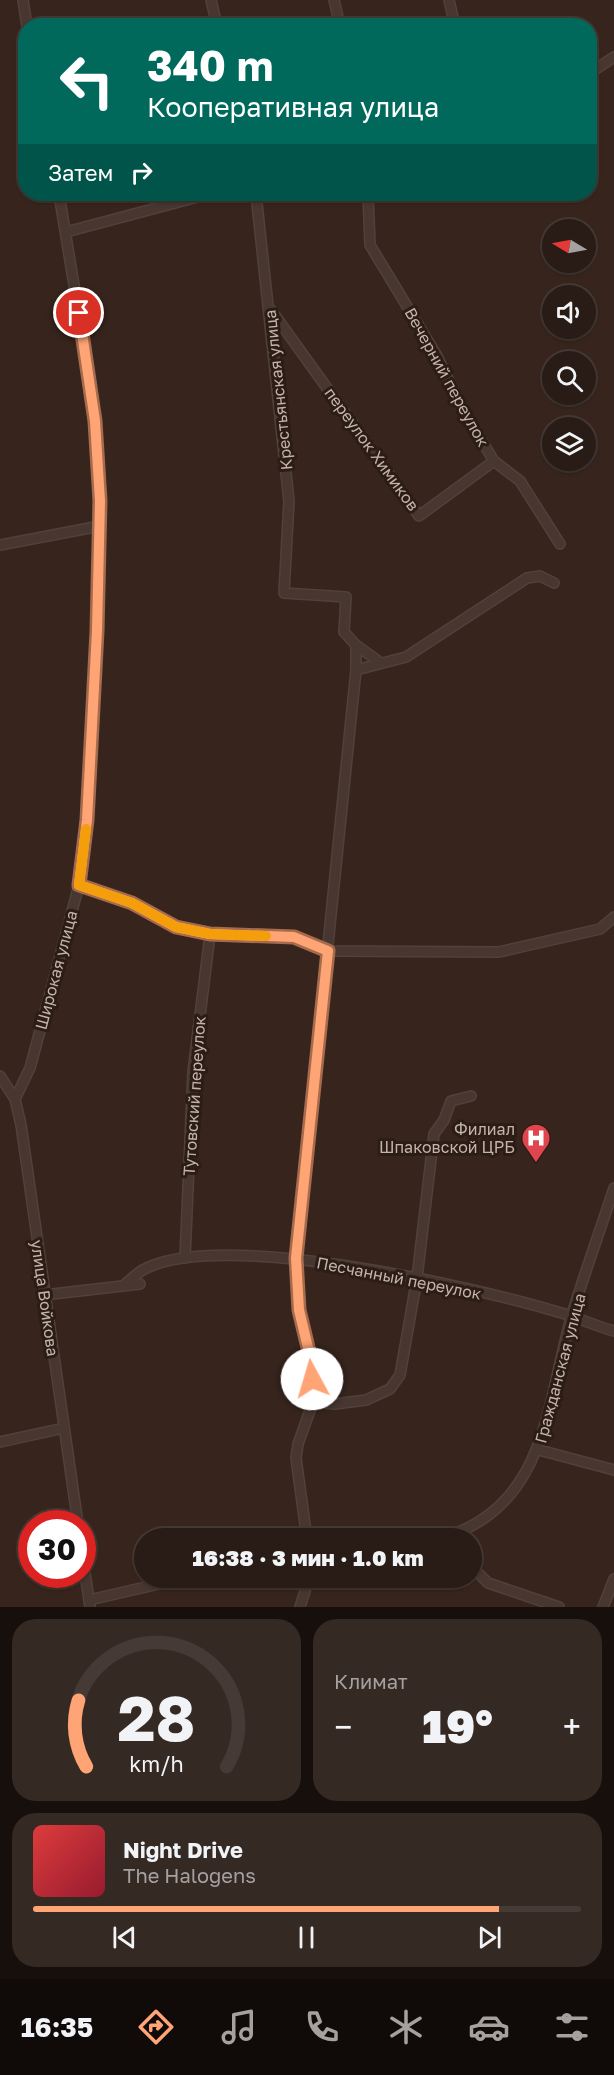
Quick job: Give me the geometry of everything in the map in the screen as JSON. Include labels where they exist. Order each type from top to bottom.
[{"type":"street","points":[[23,0],[26,18]]},
{"type":"street","points":[[211,0],[215,18]]},
{"type":"street","points":[[334,0],[338,18]]},
{"type":"street","points":[[449,0],[453,18]]},
{"type":"street","points":[[597,68],[614,57]]},
{"type":"street","name":"Широкая улица","points":[[15,1099],[30,1068],[79,885],[87,820],[100,526],[95,421],[59,201]]},
{"type":"street","points":[[66,232],[183,201]]},
{"type":"street","name":"Крестьянская улица","points":[[257,201],[289,501],[284,593],[346,597],[344,632],[356,645]]},
{"type":"street","name":"Вечерний переулок","points":[[368,201],[370,245],[437,356],[462,410],[494,461],[520,481],[560,544]]},
{"type":"street","name":"переулок Химиков","points":[[270,309],[419,516],[494,461]]},
{"type":"street","points":[[0,545],[100,526]]},
{"type":"street","points":[[356,670],[406,657],[527,578],[540,576],[554,583]]},
{"type":"street","points":[[356,645],[381,663]]},
{"type":"street","points":[[306,1528],[296,1458],[298,1444],[313,1402],[310,1356],[299,1310],[296,1258],[339,847],[356,670],[356,645]]},
{"type":"street","points":[[79,885],[132,903],[176,927],[210,934],[294,937],[328,951],[499,952],[600,929],[614,917]]},
{"type":"street","name":"Тутовский переулок","points":[[185,1258],[193,1072],[210,934]]},
{"type":"street","name":"улица Войкова","points":[[0,1076],[15,1099],[21,1125],[76,1510]]},
{"type":"street","points":[[313,1402],[335,1404],[366,1400],[390,1389],[400,1375],[417,1278],[434,1134],[444,1120],[451,1101],[471,1096]]},
{"type":"street","name":"Гражданская улица","points":[[470,1528],[493,1513],[514,1492],[539,1450],[571,1318],[614,1188]]},
{"type":"street","name":"Песчанный переулок","points":[[123,1286],[142,1270],[185,1258],[296,1258],[417,1278],[561,1312],[571,1318],[614,1331]]},
{"type":"street","points":[[44,1295],[140,1284]]},
{"type":"street","points":[[0,1442],[64,1428]]},
{"type":"street","points":[[539,1450],[614,1470]]},
{"type":"street","points":[[482,1577],[488,1583],[559,1607]]},
{"type":"street","points":[[603,1607],[614,1579]]},
{"type":"street","points":[[88,1588],[90,1603],[147,1588]]},
{"type":"street","points":[[300,1607],[306,1588]]},
{"type":"slow traffic","points":[[86,829],[79,885],[132,903],[176,927],[210,934],[266,936]]},
{"type":"place","name":"Филиал Шпаковской ЦРБ","points":[[536,1164]]},
{"type":"route","points":[[79,313],[95,421],[100,501],[99,588],[87,820],[79,885],[132,903],[176,927],[210,934],[294,937],[328,951],[296,1258],[299,1310],[310,1356],[312,1379]]}]
